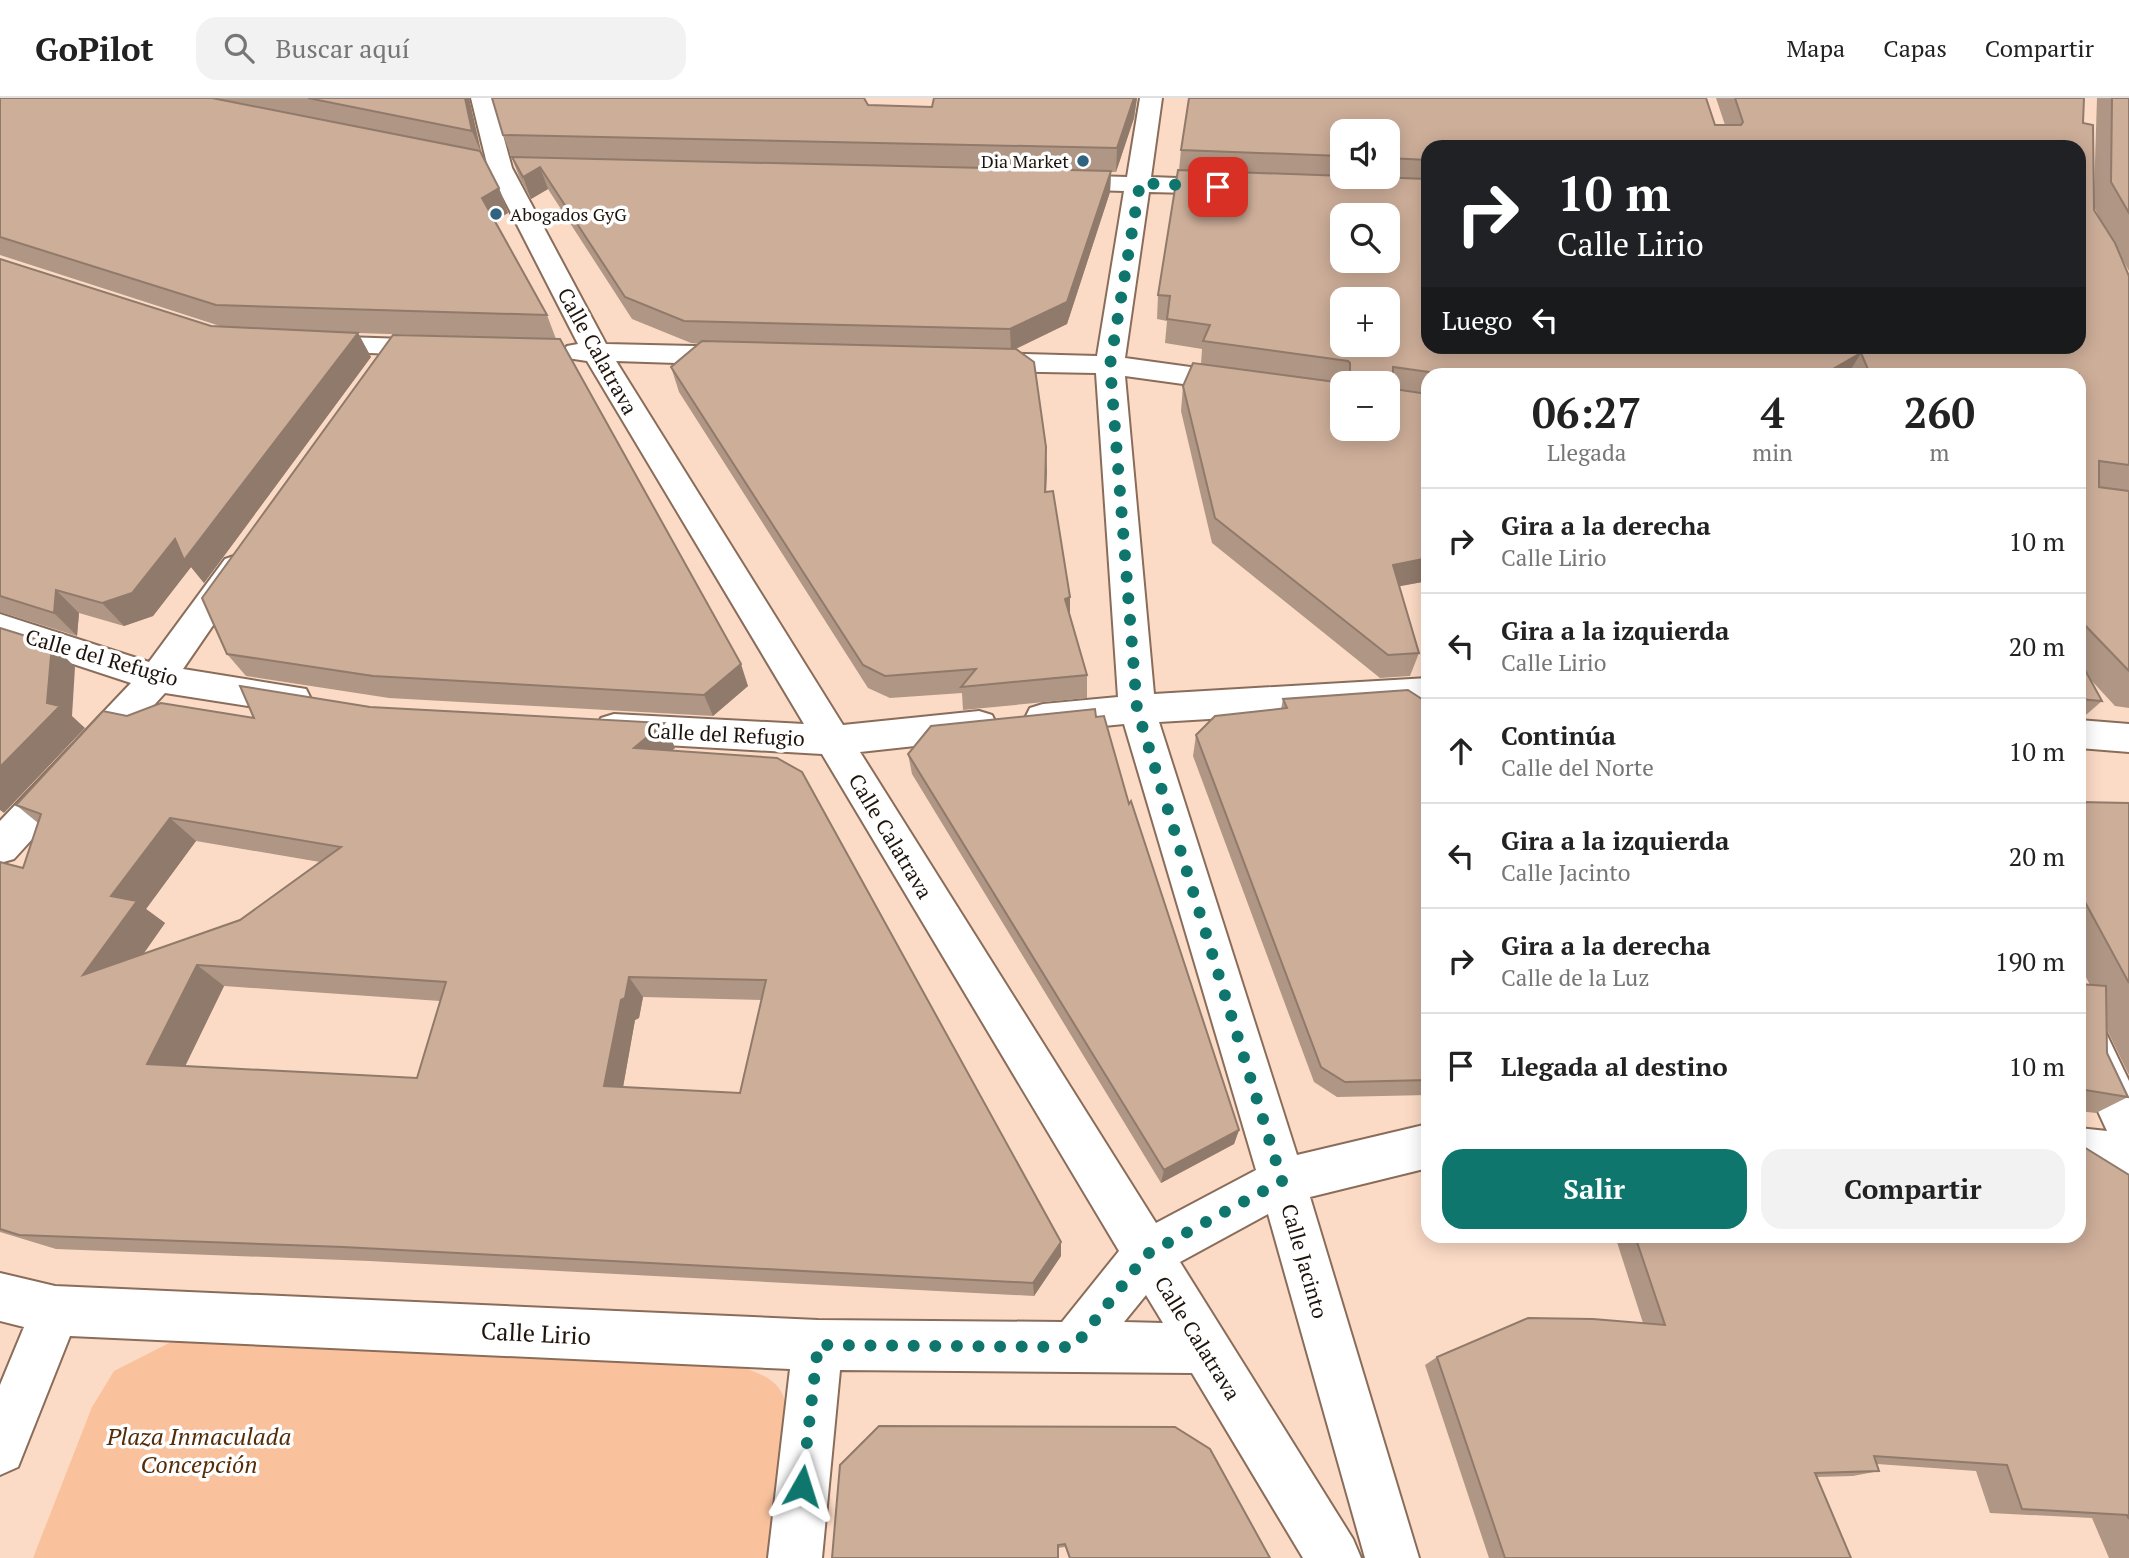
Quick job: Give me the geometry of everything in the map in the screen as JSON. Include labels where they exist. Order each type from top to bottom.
[{"type":"street","name":"Calle Calatrava","points":[[482,98],[500,168],[596,352],[1334,1558]]},
{"type":"street","name":"Calle Jacinto","points":[[1151,98],[1110,365],[1137,709],[1282,1181],[1392,1558]]},
{"type":"street","points":[[474,163],[528,169]]},
{"type":"street","points":[[1028,181],[1250,188]]},
{"type":"street","points":[[292,343],[463,349]]},
{"type":"street","points":[[372,380],[396,348]]},
{"type":"street","points":[[556,351],[763,356]]},
{"type":"street","points":[[957,361],[1110,365],[1330,395]]},
{"type":"street","points":[[0,847],[157,678],[253,546]]},
{"type":"street","name":"Calle del Refugio","points":[[0,627],[157,678],[321,704]]},
{"type":"street","name":"Calle del Refugio","points":[[583,726],[833,740],[1137,709],[1421,692]]},
{"type":"street","points":[[2086,735],[2129,738]]},
{"type":"street","points":[[2086,1037],[2129,1130]]},
{"type":"street","points":[[1074,1347],[1147,1254],[1282,1181],[1421,1148]]},
{"type":"street","points":[[2086,1151],[2129,1156]]},
{"type":"street","name":"Calle Lirio","points":[[0,1297],[55,1311],[818,1345],[1204,1348]]},
{"type":"street","points":[[0,1449],[55,1311]]},
{"type":"street","points":[[795,1558],[818,1345]]},
{"type":"green space","name":"Plaza Inmaculada Concepción","points":[[173,1341],[737,1365],[774,1382],[782,1393],[786,1407],[787,1448],[773,1558],[33,1558],[92,1407],[114,1371]]},
{"type":"building","points":[[0,98],[212,98],[480,151],[499,188],[482,198],[547,315],[216,305],[0,237]]},
{"type":"building","points":[[308,98],[465,98],[472,131]]},
{"type":"building","points":[[492,98],[864,98],[868,105],[932,107],[934,98],[1134,98],[1117,148],[503,135]]},
{"type":"building","points":[[1189,98],[1706,98],[1715,125],[1741,125],[1743,122],[1735,98],[2084,98],[2083,123],[2093,125],[2094,210],[2115,243],[2129,276],[2129,465],[2099,461],[2099,487],[2129,491],[2129,671],[2086,626],[2086,368],[1867,368],[1861,354],[2086,354],[2086,140],[1421,140],[1421,160],[1400,159],[1400,119],[1330,119],[1330,156],[1181,150]]},
{"type":"building","points":[[2112,98],[2129,98],[2129,213],[2111,182]]},
{"type":"building","points":[[512,157],[1111,171],[1067,302],[1010,329],[684,321],[625,297],[540,167],[523,177]]},
{"type":"building","points":[[1178,170],[1330,175],[1330,189],[1400,189],[1400,178],[1421,179],[1421,354],[1859,354],[1835,368],[1421,368],[1421,371],[1393,367],[1393,371],[1350,371],[1348,361],[1203,341],[1210,325],[1167,319],[1170,296],[1158,295]]},
{"type":"building","points":[[0,259],[211,326],[358,333],[184,560],[175,539],[132,593],[102,603],[56,590],[54,613],[0,596]]},
{"type":"building","points":[[393,335],[560,339],[741,664],[704,695],[373,676],[227,654],[202,598]]},
{"type":"building","points":[[702,341],[1016,349],[1034,362],[1046,447],[1045,492],[1053,491],[1070,597],[1065,599],[1087,675],[961,687],[976,669],[885,676],[863,665],[671,367]]},
{"type":"building","points":[[1193,363],[1330,381],[1330,441],[1400,441],[1400,390],[1421,393],[1421,559],[1393,565],[1419,653],[1388,655],[1215,518],[1183,386]]},
{"type":"building","points":[[0,628],[52,644],[47,703],[60,706],[0,767]]},
{"type":"building","points":[[2086,672],[2102,701],[2086,700]]},
{"type":"building","points":[[240,686],[370,707],[664,723],[634,748],[777,758],[802,772],[1061,1242],[1033,1283],[343,1247],[19,1235],[0,1229],[0,862],[23,868],[41,814],[16,805],[103,711],[127,716],[161,703],[254,718]],"holes":[[[170,818],[341,847],[240,920],[83,975],[137,901],[111,896]],[[197,965],[446,982],[417,1078],[147,1064]],[[629,977],[766,980],[740,1093],[604,1086],[621,1000],[625,998]]]},
{"type":"building","points":[[1408,690],[1421,698],[1421,1080],[1345,1082],[1321,1067],[1196,735],[1215,716],[1287,708],[1283,699]]},
{"type":"building","points":[[1095,709],[1096,717],[1104,716],[1129,804],[1131,801],[1239,1130],[1164,1170],[908,754],[931,726]]},
{"type":"building","points":[[2086,802],[2129,803],[2129,983],[2086,904]]},
{"type":"building","points":[[2086,985],[2106,986],[2107,1053],[2128,1097],[2086,1090]]},
{"type":"building","points":[[2086,1148],[2129,1175],[2129,1519],[2127,1515],[2022,1509],[2007,1465],[1874,1456],[1879,1471],[1815,1473],[1851,1558],[1505,1558],[1437,1357],[1528,1318],[1593,1319],[1665,1325],[1637,1243],[2086,1243]]},
{"type":"building","points":[[879,1426],[1175,1427],[1210,1449],[1270,1558],[1070,1558],[1065,1544],[1058,1545],[1058,1558],[832,1558],[840,1465]]},
{"type":"place","name":"Dia Market","points":[[1083,161]]},
{"type":"place","name":"Abogados GyG","points":[[496,214]]},
{"type":"route","points":[[802,1486],[818,1345],[1074,1347],[1147,1254],[1282,1181],[1137,709],[1110,365],[1140,183],[1218,187]]}]
